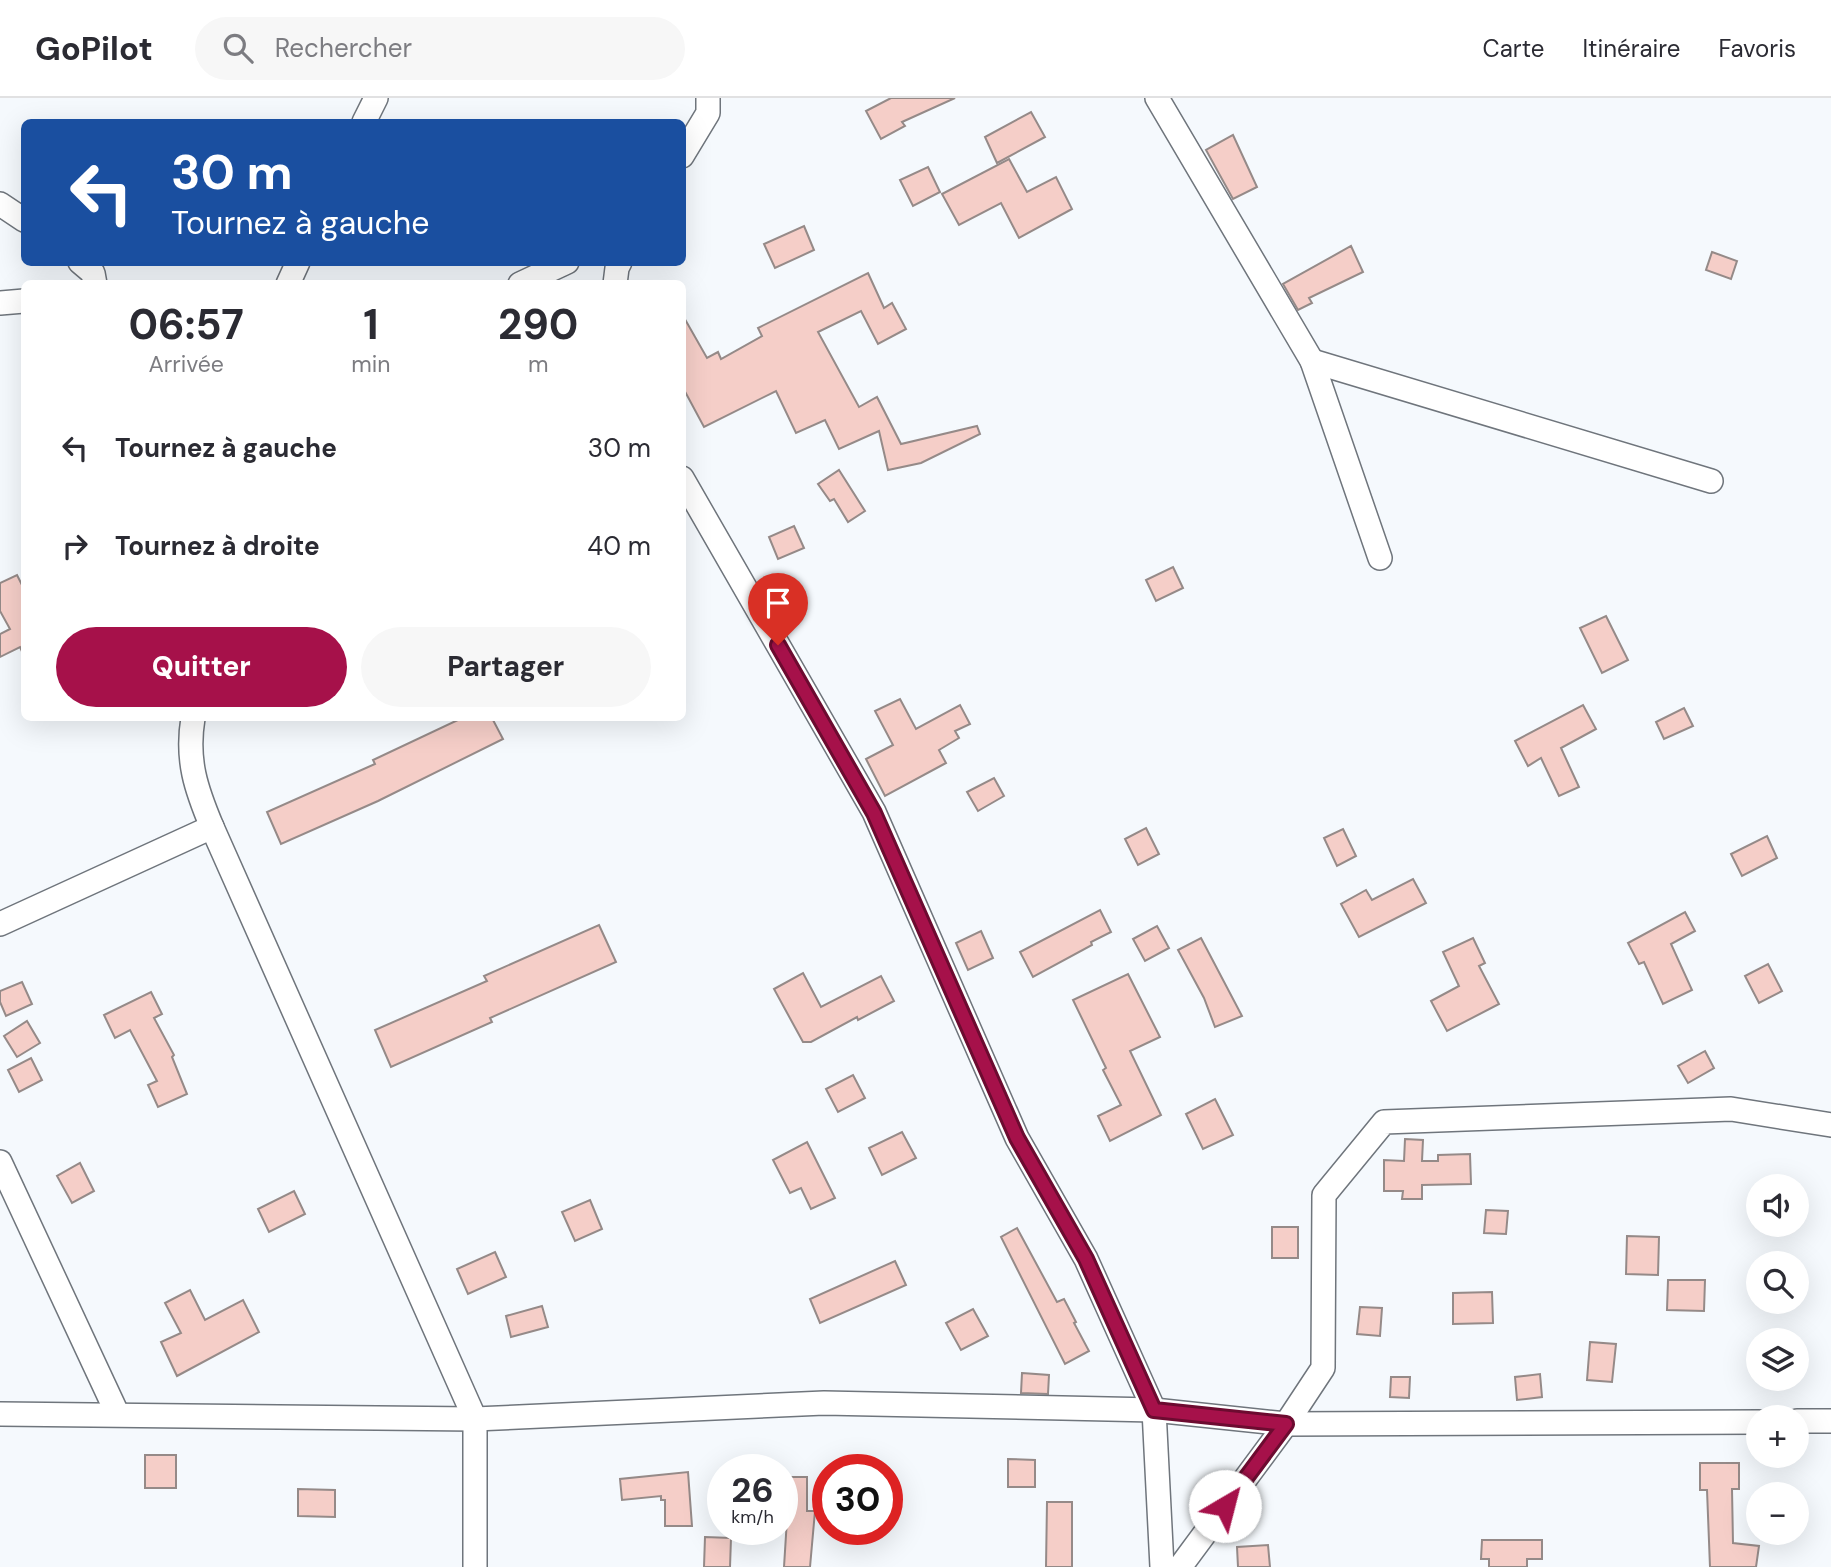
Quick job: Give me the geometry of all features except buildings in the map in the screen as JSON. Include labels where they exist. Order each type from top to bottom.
[{"type":"street","points":[[366,119],[376,98]]},
{"type":"street","points":[[686,149],[708,113],[708,98]]},
{"type":"street","points":[[1157,98],[1312,361],[1380,558]]},
{"type":"street","points":[[0,204],[21,218]]},
{"type":"street","points":[[85,266],[93,272],[94,280]]},
{"type":"street","points":[[529,280],[558,266]]},
{"type":"street","points":[[0,303],[21,301]]},
{"type":"street","points":[[1312,361],[1711,481]]},
{"type":"street","points":[[686,485],[874,813],[1017,1138],[1086,1259],[1154,1410],[1162,1567]]},
{"type":"street","points":[[192,721],[189,740],[195,785],[212,827],[475,1419],[475,1567]]},
{"type":"street","points":[[0,924],[212,827]]},
{"type":"street","points":[[1180,1567],[1286,1424],[1323,1368],[1324,1195],[1384,1122],[1731,1109],[1831,1125]]},
{"type":"street","points":[[0,1162],[117,1413]]},
{"type":"street","points":[[0,1414],[117,1413],[475,1419],[824,1403],[1154,1410],[1286,1424],[1746,1422]]},
{"type":"street","points":[[1809,1422],[1831,1421]]},
{"type":"route","points":[[778,645],[874,813],[1017,1138],[1086,1259],[1154,1410],[1286,1424],[1225,1506]]}]
